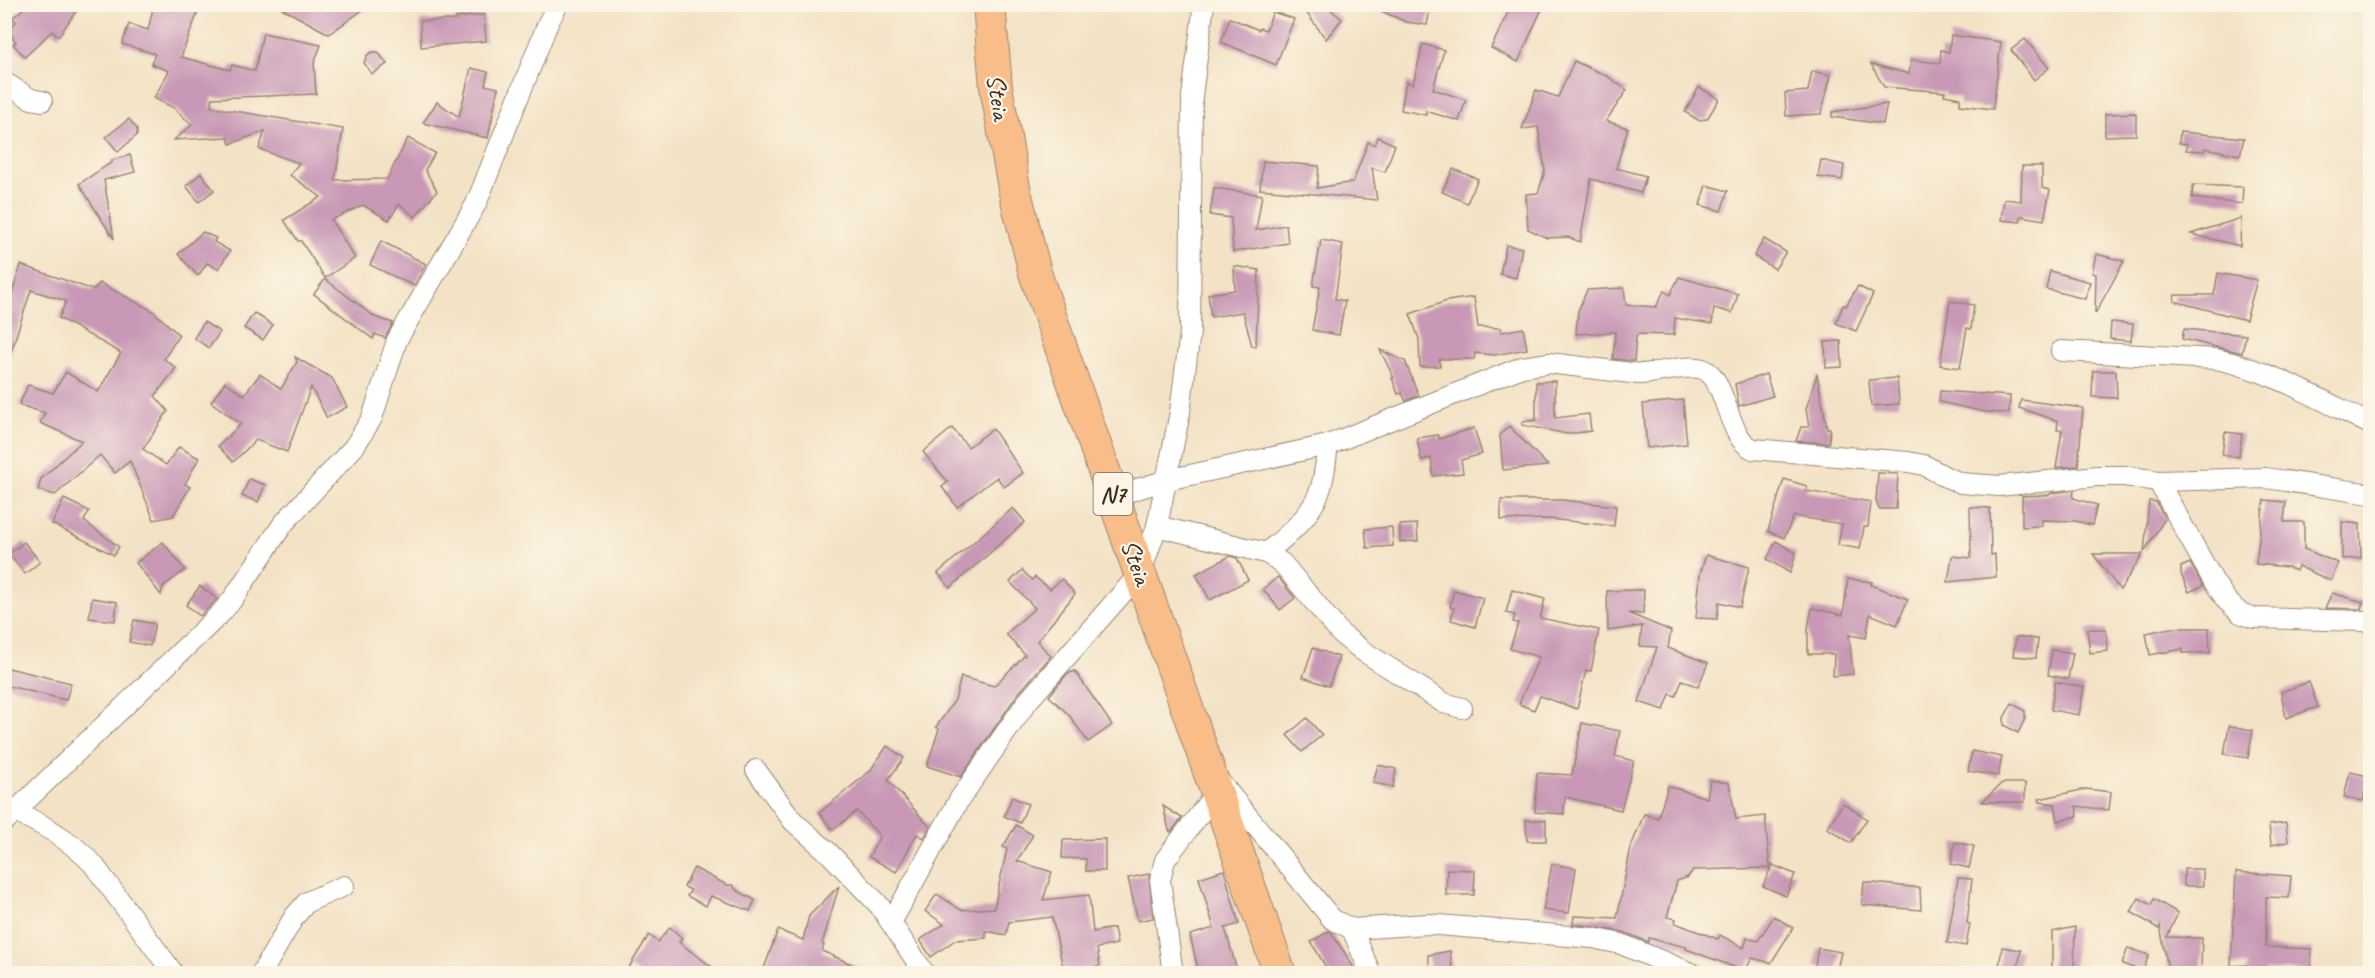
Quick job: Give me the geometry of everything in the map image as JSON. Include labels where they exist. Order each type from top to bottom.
[{"type":"main road","name":"Steia","points":[[988,4],[998,99],[1014,188],[1035,273],[1280,974]]},
{"type":"street","points":[[174,974],[93,864],[64,838],[8,814],[221,613],[283,524],[354,447],[372,418],[397,340],[476,204],[548,23],[558,4]]},
{"type":"street","points":[[892,921],[959,800],[1026,702],[1141,572],[1157,526],[1180,412],[1190,332],[1192,96],[1204,4]]},
{"type":"street","points":[[4,82],[31,99],[42,101]]},
{"type":"street","points":[[2061,351],[2216,359],[2239,364],[2264,373],[2370,424]]},
{"type":"street","points":[[1114,496],[1167,480],[1328,445],[1522,366],[1535,363],[1639,374],[1695,367],[1706,369],[1714,378],[1740,440],[1753,449],[1908,462],[1924,465],[1961,483],[1999,486],[2097,476],[2125,476],[2158,481],[2266,477],[2370,494]]},
{"type":"street","points":[[1266,553],[1291,533],[1306,515],[1321,488],[1328,445]]},
{"type":"street","points":[[2158,481],[2214,582],[2227,601],[2240,613],[2254,618],[2370,623]]},
{"type":"street","points":[[1157,526],[1266,553],[1282,563],[1341,634],[1444,704],[1462,708]]},
{"type":"street","points":[[756,770],[793,821],[828,852],[879,905],[926,974]]},
{"type":"street","points":[[1173,974],[1160,880],[1165,860],[1213,779],[1332,919],[1352,928],[1427,924],[1593,938],[1621,944],[1693,974]]},
{"type":"street","points":[[261,974],[294,916],[307,902],[344,886]]},
{"type":"street","points":[[1352,928],[1371,974]]},
{"type":"building","points":[[29,4],[81,4],[59,36],[52,31],[25,57],[13,44],[16,42],[7,30],[16,22],[12,18]]},
{"type":"building","points":[[154,4],[187,4],[199,9],[181,57],[230,70],[232,65],[255,71],[263,33],[321,45],[314,63],[316,94],[212,98],[211,107],[343,129],[335,180],[387,179],[408,138],[435,153],[425,170],[437,191],[415,217],[399,204],[389,220],[363,205],[331,220],[355,258],[325,278],[284,220],[321,197],[290,175],[299,163],[259,149],[265,131],[230,144],[228,137],[174,140],[192,125],[174,108],[154,98],[169,71],[151,64],[155,54],[122,44],[129,24],[148,30]]},
{"type":"building","points":[[274,4],[371,4],[329,34]]},
{"type":"building","points":[[1300,4],[1324,4],[1342,19],[1326,39]]},
{"type":"building","points":[[1366,4],[1431,4],[1427,25],[1406,22]]},
{"type":"building","points":[[1512,4],[1544,4],[1518,62],[1491,48]]},
{"type":"building","points":[[1273,12],[1294,19],[1276,65],[1221,42],[1230,18],[1259,30],[1260,28],[1266,30]]},
{"type":"building","points":[[484,15],[486,41],[421,47],[420,21],[456,20],[456,18]]},
{"type":"building","points":[[1951,35],[2001,42],[1993,109],[1960,105],[1960,98],[1944,95],[1945,92],[1884,87],[1871,64],[1909,74],[1911,60],[1940,63],[1941,50],[1949,52]]},
{"type":"building","points":[[2025,39],[2049,68],[2034,80],[2011,50]]},
{"type":"building","points":[[1423,44],[1444,50],[1433,89],[1466,100],[1459,121],[1426,111],[1426,115],[1401,110],[1406,82],[1413,84]]},
{"type":"building","points":[[378,52],[387,64],[372,74],[364,63],[367,55]]},
{"type":"building","points":[[1574,61],[1607,76],[1627,90],[1606,121],[1628,128],[1616,168],[1646,176],[1641,193],[1591,179],[1580,242],[1568,237],[1547,238],[1528,229],[1526,194],[1538,193],[1545,171],[1538,127],[1522,129],[1536,90],[1558,97]]},
{"type":"building","points":[[471,68],[488,72],[485,85],[498,88],[488,138],[423,123],[437,102],[459,117]]},
{"type":"building","points":[[1812,71],[1831,75],[1821,114],[1786,116],[1785,93],[1808,91]]},
{"type":"building","points":[[1699,87],[1719,99],[1707,119],[1698,120],[1685,112]]},
{"type":"building","points":[[1887,104],[1883,124],[1832,117],[1832,112]]},
{"type":"building","points":[[2136,113],[2136,135],[2105,136],[2105,114]]},
{"type":"building","points":[[129,119],[137,129],[137,135],[118,152],[106,137]]},
{"type":"building","points":[[2180,132],[2244,138],[2240,155],[2205,148],[2204,151],[2186,150],[2187,144],[2179,143]]},
{"type":"building","points":[[1378,137],[1395,145],[1385,172],[1372,168],[1377,200],[1260,189],[1263,161],[1319,166],[1317,188],[1353,182],[1368,142],[1375,145]]},
{"type":"building","points":[[130,155],[135,172],[104,180],[114,239],[79,184],[112,160]]},
{"type":"building","points":[[1821,160],[1844,165],[1842,180],[1818,177]]},
{"type":"building","points":[[2022,166],[2042,166],[2042,188],[2050,190],[2044,220],[2021,216],[2020,222],[2001,220],[2004,199],[2021,201]]},
{"type":"building","points":[[1453,169],[1478,179],[1467,203],[1442,192]]},
{"type":"building","points":[[201,173],[214,190],[199,202],[186,186]]},
{"type":"building","points":[[1706,185],[1728,191],[1721,211],[1700,205]]},
{"type":"building","points":[[2193,185],[2243,187],[2242,204],[2192,198]]},
{"type":"building","points":[[1214,188],[1262,195],[1256,230],[1286,225],[1288,243],[1233,252],[1231,218],[1210,215]]},
{"type":"building","points":[[2241,218],[2240,246],[2191,234]]},
{"type":"building","points":[[203,232],[216,238],[214,242],[230,251],[218,269],[207,263],[198,276],[178,254]]},
{"type":"building","points":[[1764,239],[1786,252],[1775,269],[1754,256]]},
{"type":"building","points":[[1321,240],[1343,244],[1335,299],[1345,301],[1339,335],[1312,330],[1320,287],[1313,286]]},
{"type":"building","points":[[381,241],[426,264],[414,286],[370,265]]},
{"type":"building","points":[[1506,245],[1522,248],[1516,278],[1500,274]]},
{"type":"building","points":[[2096,254],[2124,261],[2095,314],[2096,274],[2092,273]]},
{"type":"building","points":[[21,265],[93,290],[100,283],[153,311],[179,335],[164,359],[176,368],[155,396],[168,411],[143,449],[166,465],[179,447],[199,458],[185,484],[190,487],[173,516],[154,520],[130,461],[115,473],[100,455],[55,495],[38,490],[41,479],[82,441],[40,423],[45,413],[19,405],[28,385],[53,393],[66,372],[98,392],[121,353],[59,318],[66,301],[31,290],[8,361],[4,360],[4,317]]},
{"type":"building","points":[[1234,266],[1259,270],[1256,346],[1252,346],[1243,312],[1211,317],[1208,294],[1235,290]]},
{"type":"building","points":[[2050,271],[2090,282],[2085,299],[2046,289]]},
{"type":"building","points":[[2218,273],[2257,280],[2246,320],[2174,301],[2175,295],[2214,295]]},
{"type":"building","points":[[1679,277],[1738,294],[1732,313],[1714,308],[1712,324],[1675,318],[1674,335],[1638,334],[1634,361],[1613,359],[1615,332],[1576,334],[1578,311],[1587,290],[1624,288],[1626,305],[1656,307],[1664,291],[1670,295]]},
{"type":"building","points":[[325,279],[375,317],[393,323],[385,338],[375,334],[373,339],[314,294]]},
{"type":"building","points":[[1858,286],[1873,294],[1856,331],[1836,323],[1843,305],[1846,306]]},
{"type":"building","points":[[1474,297],[1478,327],[1501,328],[1501,332],[1523,328],[1527,349],[1495,355],[1475,353],[1474,359],[1439,359],[1440,366],[1420,367],[1419,339],[1410,314],[1447,301]]},
{"type":"building","points":[[1950,301],[1974,305],[1971,329],[1967,328],[1960,368],[1940,365]]},
{"type":"building","points":[[254,313],[273,325],[263,340],[244,328]]},
{"type":"building","points":[[204,322],[220,332],[209,348],[194,338]]},
{"type":"building","points":[[2111,322],[2133,324],[2131,341],[2110,339]]},
{"type":"building","points":[[2184,329],[2246,335],[2242,353],[2182,339]]},
{"type":"building","points":[[1841,341],[1842,367],[1826,368],[1825,342]]},
{"type":"building","points":[[1380,350],[1405,361],[1419,396],[1406,401],[1402,393],[1398,394],[1392,378],[1394,378]]},
{"type":"building","points":[[295,357],[332,378],[347,407],[327,418],[311,387],[287,452],[256,440],[233,462],[218,446],[241,424],[211,402],[225,382],[244,395],[260,374],[281,389],[297,362]]},
{"type":"building","points":[[2093,371],[2116,371],[2117,398],[2092,397]]},
{"type":"building","points":[[1766,374],[1773,396],[1739,406],[1735,384]]},
{"type":"building","points":[[1817,374],[1827,428],[1830,428],[1829,443],[1796,441],[1801,427],[1809,427],[1806,409]]},
{"type":"building","points":[[1897,378],[1899,404],[1871,406],[1869,380]]},
{"type":"building","points":[[1555,381],[1555,418],[1589,414],[1591,431],[1567,434],[1522,425],[1522,422],[1536,420],[1536,382]]},
{"type":"building","points":[[1940,391],[2010,396],[2009,413],[1985,412],[1939,402]]},
{"type":"building","points":[[1683,400],[1687,444],[1647,448],[1643,404]]},
{"type":"building","points":[[2021,400],[2083,408],[2078,466],[2056,468],[2062,430],[2057,430],[2058,421],[2019,408]]},
{"type":"building","points":[[1509,426],[1548,466],[1503,470],[1500,435]]},
{"type":"building","points":[[952,428],[968,447],[993,429],[1023,473],[1004,487],[997,477],[957,507],[942,487],[948,482],[923,452]]},
{"type":"building","points":[[1474,428],[1482,454],[1461,460],[1463,473],[1433,476],[1431,458],[1421,460],[1417,438],[1438,435],[1439,439]]},
{"type":"building","points":[[2225,432],[2242,434],[2239,457],[2222,455]]},
{"type":"building","points":[[1878,473],[1898,474],[1896,509],[1879,509],[1876,501]]},
{"type":"building","points":[[249,479],[265,485],[258,502],[242,496]]},
{"type":"building","points":[[1784,479],[1807,486],[1806,491],[1871,502],[1868,527],[1864,527],[1860,549],[1838,545],[1842,524],[1794,516],[1784,538],[1768,531]]},
{"type":"building","points":[[2074,490],[2073,498],[2097,505],[2092,525],[2076,521],[2042,520],[2042,526],[2022,527],[2022,496],[2048,495]]},
{"type":"building","points":[[64,499],[89,511],[84,521],[119,547],[114,555],[52,524]]},
{"type":"building","points":[[1501,500],[1562,500],[1616,506],[1614,526],[1549,519],[1501,520]]},
{"type":"building","points":[[2264,500],[2286,502],[2284,522],[2304,522],[2304,549],[2338,563],[2331,581],[2298,566],[2296,571],[2288,567],[2256,564]]},
{"type":"building","points":[[2149,501],[2156,502],[2165,519],[2144,552]]},
{"type":"building","points":[[1970,507],[1990,508],[1991,555],[1995,554],[1996,577],[1948,582],[1952,556],[1971,558]]},
{"type":"building","points":[[1013,508],[1025,522],[950,588],[938,573]]},
{"type":"building","points":[[2342,522],[2360,524],[2361,558],[2342,559]]},
{"type":"building","points":[[1417,524],[1418,541],[1400,542],[1400,525]]},
{"type":"building","points":[[1392,527],[1393,546],[1367,548],[1365,529]]},
{"type":"building","points":[[1776,541],[1796,553],[1790,573],[1767,559]]},
{"type":"building","points":[[24,542],[40,562],[25,574],[9,554]]},
{"type":"building","points":[[163,542],[185,570],[163,587],[161,595],[136,563]]},
{"type":"building","points":[[2093,554],[2143,554],[2120,590]]},
{"type":"building","points":[[1706,555],[1749,567],[1740,607],[1719,602],[1717,619],[1696,618],[1700,574]]},
{"type":"building","points":[[1230,556],[1237,558],[1248,580],[1210,600],[1196,574]]},
{"type":"building","points":[[2190,563],[2203,586],[2189,592],[2181,574],[2181,567]]},
{"type":"building","points":[[1022,570],[1032,580],[1035,577],[1050,589],[1062,579],[1075,594],[1037,641],[1051,656],[1017,695],[961,777],[927,766],[939,729],[936,727],[955,700],[961,677],[994,686],[1025,655],[1006,634],[1035,608],[1010,582]]},
{"type":"building","points":[[1278,577],[1295,598],[1280,610],[1263,589]]},
{"type":"building","points":[[1848,579],[1872,582],[1871,585],[1908,599],[1897,625],[1870,614],[1866,638],[1849,635],[1853,674],[1833,676],[1834,654],[1808,654],[1808,628],[1812,608],[1843,615]]},
{"type":"building","points":[[200,586],[217,599],[200,616],[186,605]]},
{"type":"building","points":[[1454,590],[1483,598],[1475,627],[1451,620],[1454,608],[1450,607]]},
{"type":"building","points":[[1512,590],[1545,599],[1540,618],[1599,630],[1591,671],[1586,670],[1577,709],[1540,696],[1534,710],[1519,704],[1539,657],[1510,649],[1518,623],[1513,622],[1515,615],[1506,613]]},
{"type":"building","points":[[1644,590],[1643,614],[1628,613],[1671,631],[1668,648],[1708,663],[1698,687],[1682,680],[1676,696],[1670,694],[1664,710],[1639,702],[1657,647],[1640,646],[1642,626],[1608,631],[1607,591]]},
{"type":"building","points":[[2332,593],[2363,602],[2361,609],[2325,608]]},
{"type":"building","points":[[92,598],[117,602],[115,621],[89,618]]},
{"type":"building","points":[[134,620],[155,624],[150,646],[129,642]]},
{"type":"building","points":[[2170,628],[2209,628],[2210,653],[2183,653],[2183,649],[2150,655],[2146,633]]},
{"type":"building","points":[[2087,629],[2106,629],[2108,651],[2090,653]]},
{"type":"building","points":[[2016,637],[2038,639],[2036,658],[2013,656]]},
{"type":"building","points":[[1313,648],[1339,657],[1329,686],[1303,677]]},
{"type":"building","points":[[2052,650],[2073,653],[2068,679],[2048,675]]},
{"type":"building","points":[[4,667],[71,683],[66,700],[4,685]]},
{"type":"building","points":[[1075,671],[1112,725],[1088,742],[1069,715],[1049,696],[1067,674]]},
{"type":"building","points":[[2055,682],[2084,687],[2079,715],[2051,710]]},
{"type":"building","points":[[2309,682],[2318,707],[2286,718],[2281,692]]},
{"type":"building","points":[[2012,703],[2025,711],[2025,719],[2018,733],[2004,725],[2004,718]]},
{"type":"building","points":[[1307,718],[1322,735],[1302,752],[1287,735]]},
{"type":"building","points":[[1582,723],[1620,731],[1615,756],[1634,761],[1621,810],[1565,797],[1564,814],[1535,812],[1537,773],[1572,775]]},
{"type":"building","points":[[2229,726],[2253,730],[2248,758],[2224,754]]},
{"type":"building","points":[[887,746],[904,758],[888,780],[930,827],[924,838],[917,834],[896,872],[869,857],[880,836],[857,811],[833,830],[819,813],[870,771]]},
{"type":"building","points":[[1972,751],[2002,757],[1998,776],[1968,771]]},
{"type":"building","points":[[1378,765],[1396,769],[1393,787],[1373,783]]},
{"type":"building","points":[[2350,772],[2368,776],[2363,801],[2344,797]]},
{"type":"building","points":[[1710,780],[1729,783],[1736,819],[1765,816],[1770,868],[1693,870],[1688,877],[1677,881],[1667,917],[1676,919],[1675,923],[1718,939],[1720,935],[1744,948],[1747,938],[1758,941],[1774,916],[1793,928],[1771,963],[1752,958],[1745,971],[1686,949],[1686,947],[1649,938],[1648,942],[1624,932],[1573,924],[1574,916],[1617,918],[1631,847],[1644,814],[1658,818],[1668,786],[1707,798]]},
{"type":"building","points":[[2002,783],[2025,783],[2025,802],[1982,802]]},
{"type":"building","points":[[2086,789],[2111,792],[2109,810],[2076,806],[2078,816],[2058,821],[2055,804],[2040,802],[2039,799]]},
{"type":"building","points":[[1012,797],[1028,804],[1020,823],[1004,816]]},
{"type":"building","points":[[1843,803],[1867,819],[1851,843],[1827,828]]},
{"type":"building","points":[[1163,806],[1182,818],[1171,832],[1169,830]]},
{"type":"building","points":[[1526,820],[1546,820],[1546,841],[1527,841]]},
{"type":"building","points":[[2286,823],[2288,842],[2271,845],[2269,825]]},
{"type":"building","points":[[1016,825],[1033,835],[1017,861],[1052,872],[1043,900],[1089,895],[1093,932],[1114,928],[1117,944],[1097,948],[1100,966],[1064,972],[1052,917],[1009,922],[1006,935],[986,931],[986,938],[955,940],[931,957],[920,940],[944,924],[925,911],[937,894],[961,910],[994,908],[1007,849],[1003,847]]},
{"type":"building","points":[[1105,839],[1105,871],[1086,871],[1086,859],[1062,858],[1063,840]]},
{"type":"building","points":[[1955,842],[1974,846],[1969,868],[1951,864]]},
{"type":"building","points":[[1552,864],[1576,868],[1569,913],[1543,910]]},
{"type":"building","points":[[1772,865],[1795,874],[1786,896],[1763,886]]},
{"type":"building","points":[[694,868],[727,885],[733,885],[736,890],[755,900],[750,911],[711,896],[706,906],[687,896],[691,890],[684,887]]},
{"type":"building","points":[[1447,869],[1475,870],[1474,895],[1446,895]]},
{"type":"building","points":[[2184,869],[2203,869],[2203,886],[2184,886]]},
{"type":"building","points":[[1224,870],[1239,924],[1225,928],[1238,974],[1199,974],[1190,935],[1214,928],[1199,878]]},
{"type":"building","points":[[2236,872],[2291,876],[2289,898],[2266,897],[2266,947],[2312,949],[2311,971],[2265,970],[2265,974],[2246,974],[2247,965],[2231,966]]},
{"type":"building","points":[[1149,874],[1153,918],[1138,921],[1128,878]]},
{"type":"building","points":[[1958,878],[1972,879],[1967,923],[1970,924],[1966,946],[1947,943]]},
{"type":"building","points":[[1864,882],[1920,888],[1921,910],[1862,905]]},
{"type":"building","points":[[839,886],[822,951],[874,974],[762,974],[778,930],[803,940],[809,916]]},
{"type":"building","points":[[2139,898],[2151,905],[2154,899],[2178,913],[2167,937],[2202,938],[2201,969],[2191,970],[2192,974],[2169,974],[2160,926],[2159,929],[2131,912]]},
{"type":"building","points":[[670,927],[682,938],[679,942],[721,974],[639,974],[629,967],[649,935],[658,942]]},
{"type":"building","points":[[2075,927],[2074,972],[2052,972],[2052,932]]},
{"type":"building","points":[[1329,931],[1358,974],[1330,974],[1311,942]]},
{"type":"building","points":[[2002,947],[2021,950],[2017,974],[1998,974]]},
{"type":"building","points":[[1818,948],[1841,952],[1837,970],[1815,966]]},
{"type":"building","points":[[2128,948],[2149,955],[2143,971],[2122,964]]},
{"type":"building","points":[[1450,951],[1453,974],[1431,974],[1428,955]]}]
